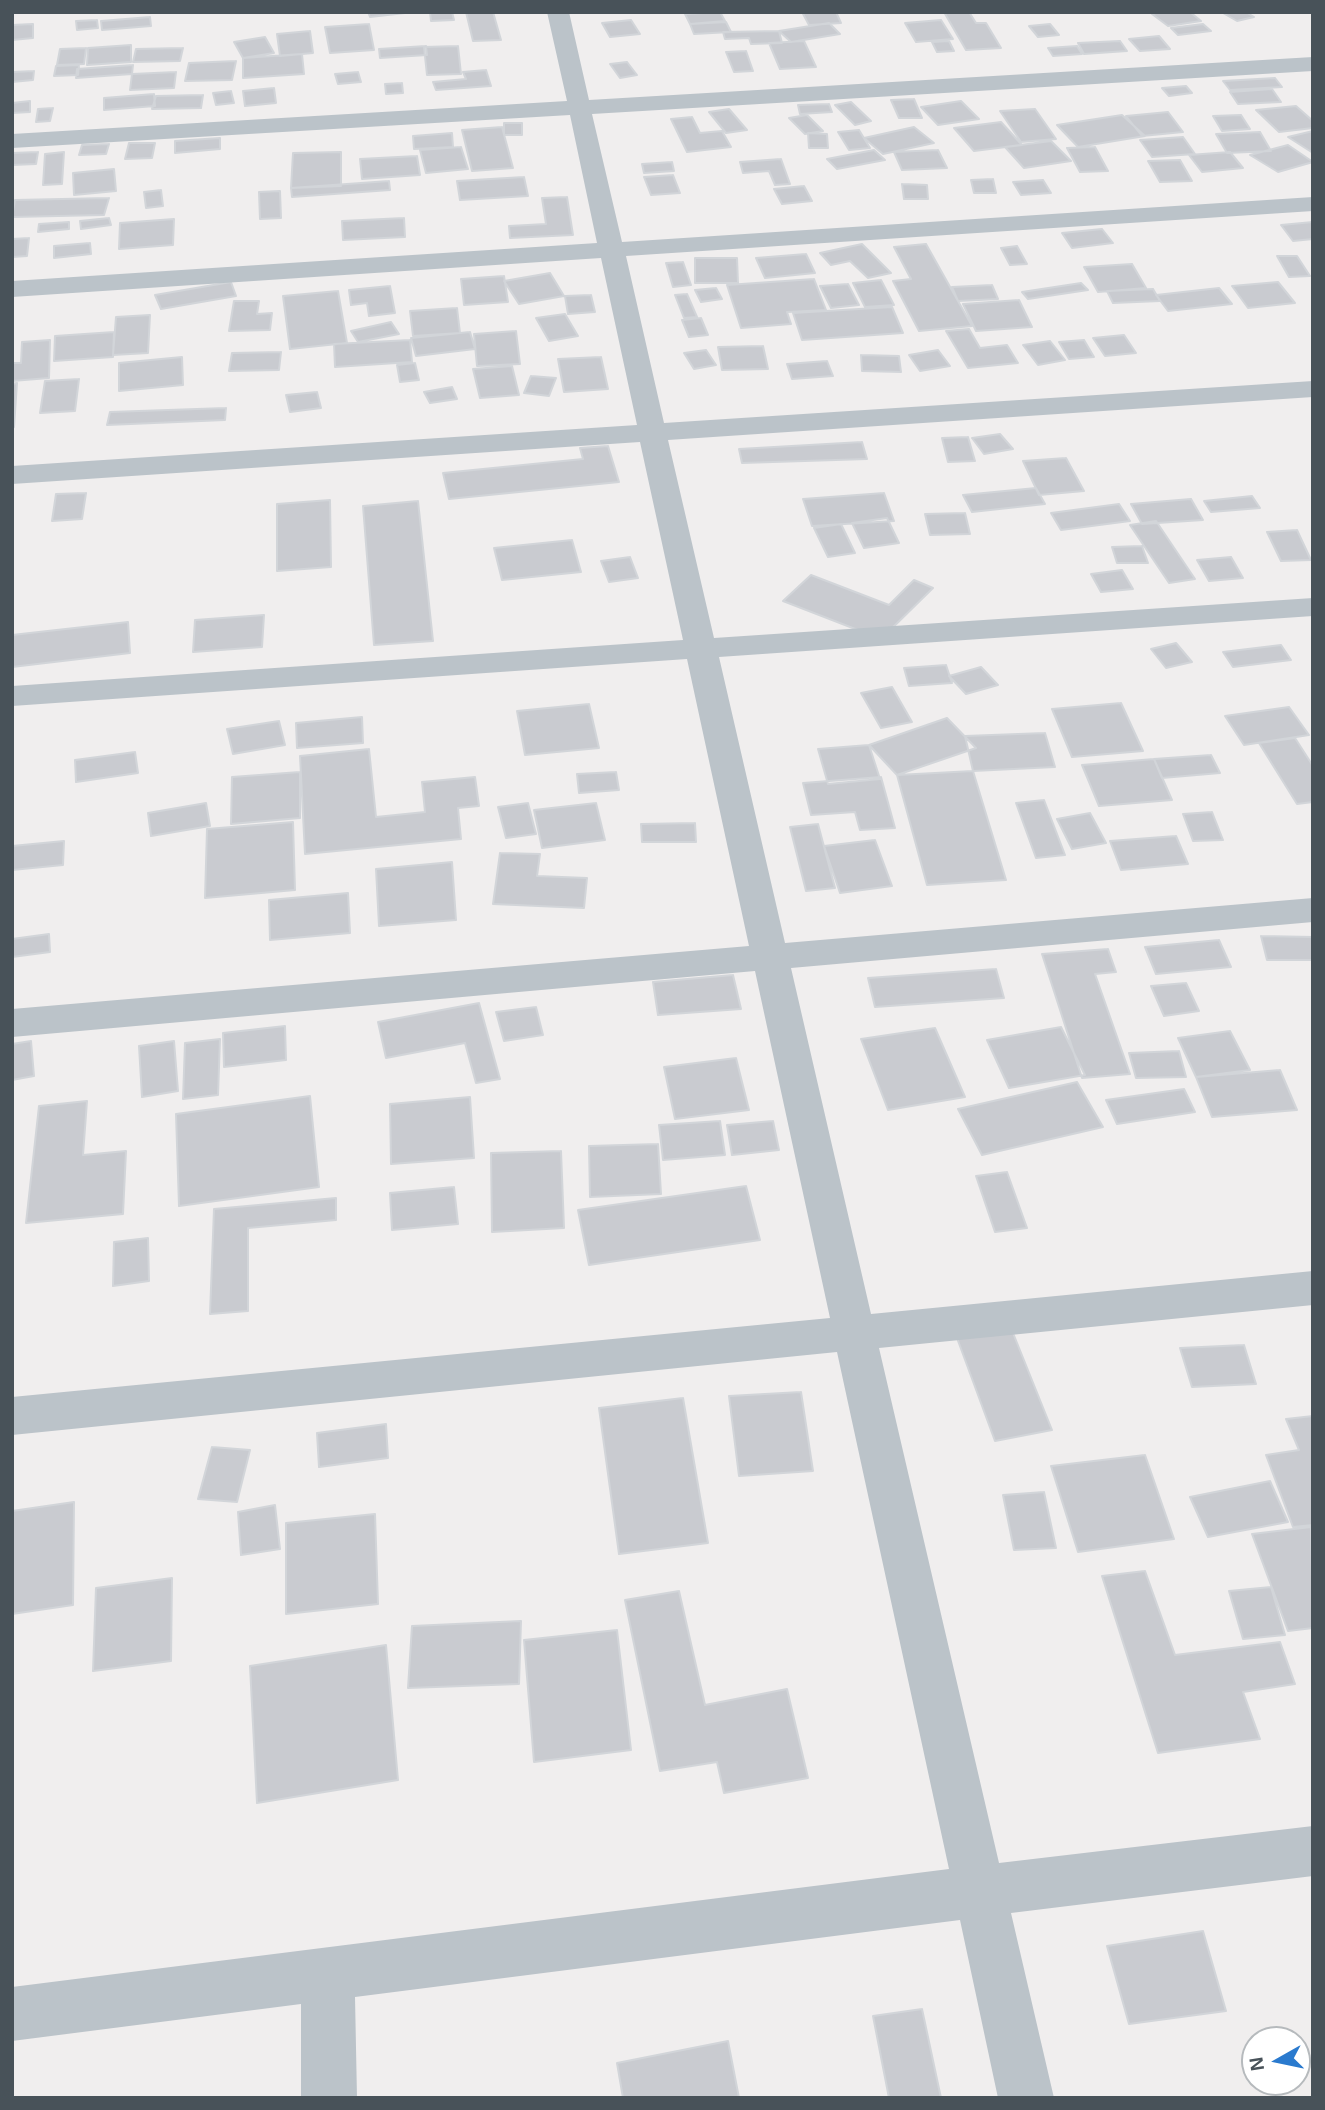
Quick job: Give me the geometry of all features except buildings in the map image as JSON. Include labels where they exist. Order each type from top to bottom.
[{"type":"street","points":[[558,12],[1026,2098]]},
{"type":"street","points":[[12,141],[1313,64]]},
{"type":"street","points":[[12,289],[1313,204]]},
{"type":"street","points":[[12,475],[1313,389]]},
{"type":"street","points":[[12,696],[1313,607]]},
{"type":"street","points":[[12,1023],[1313,910]]},
{"type":"street","points":[[12,1416],[1313,1288]]},
{"type":"street","points":[[12,2014],[1313,1851]]},
{"type":"street","points":[[328,1974],[329,2098]]}]
